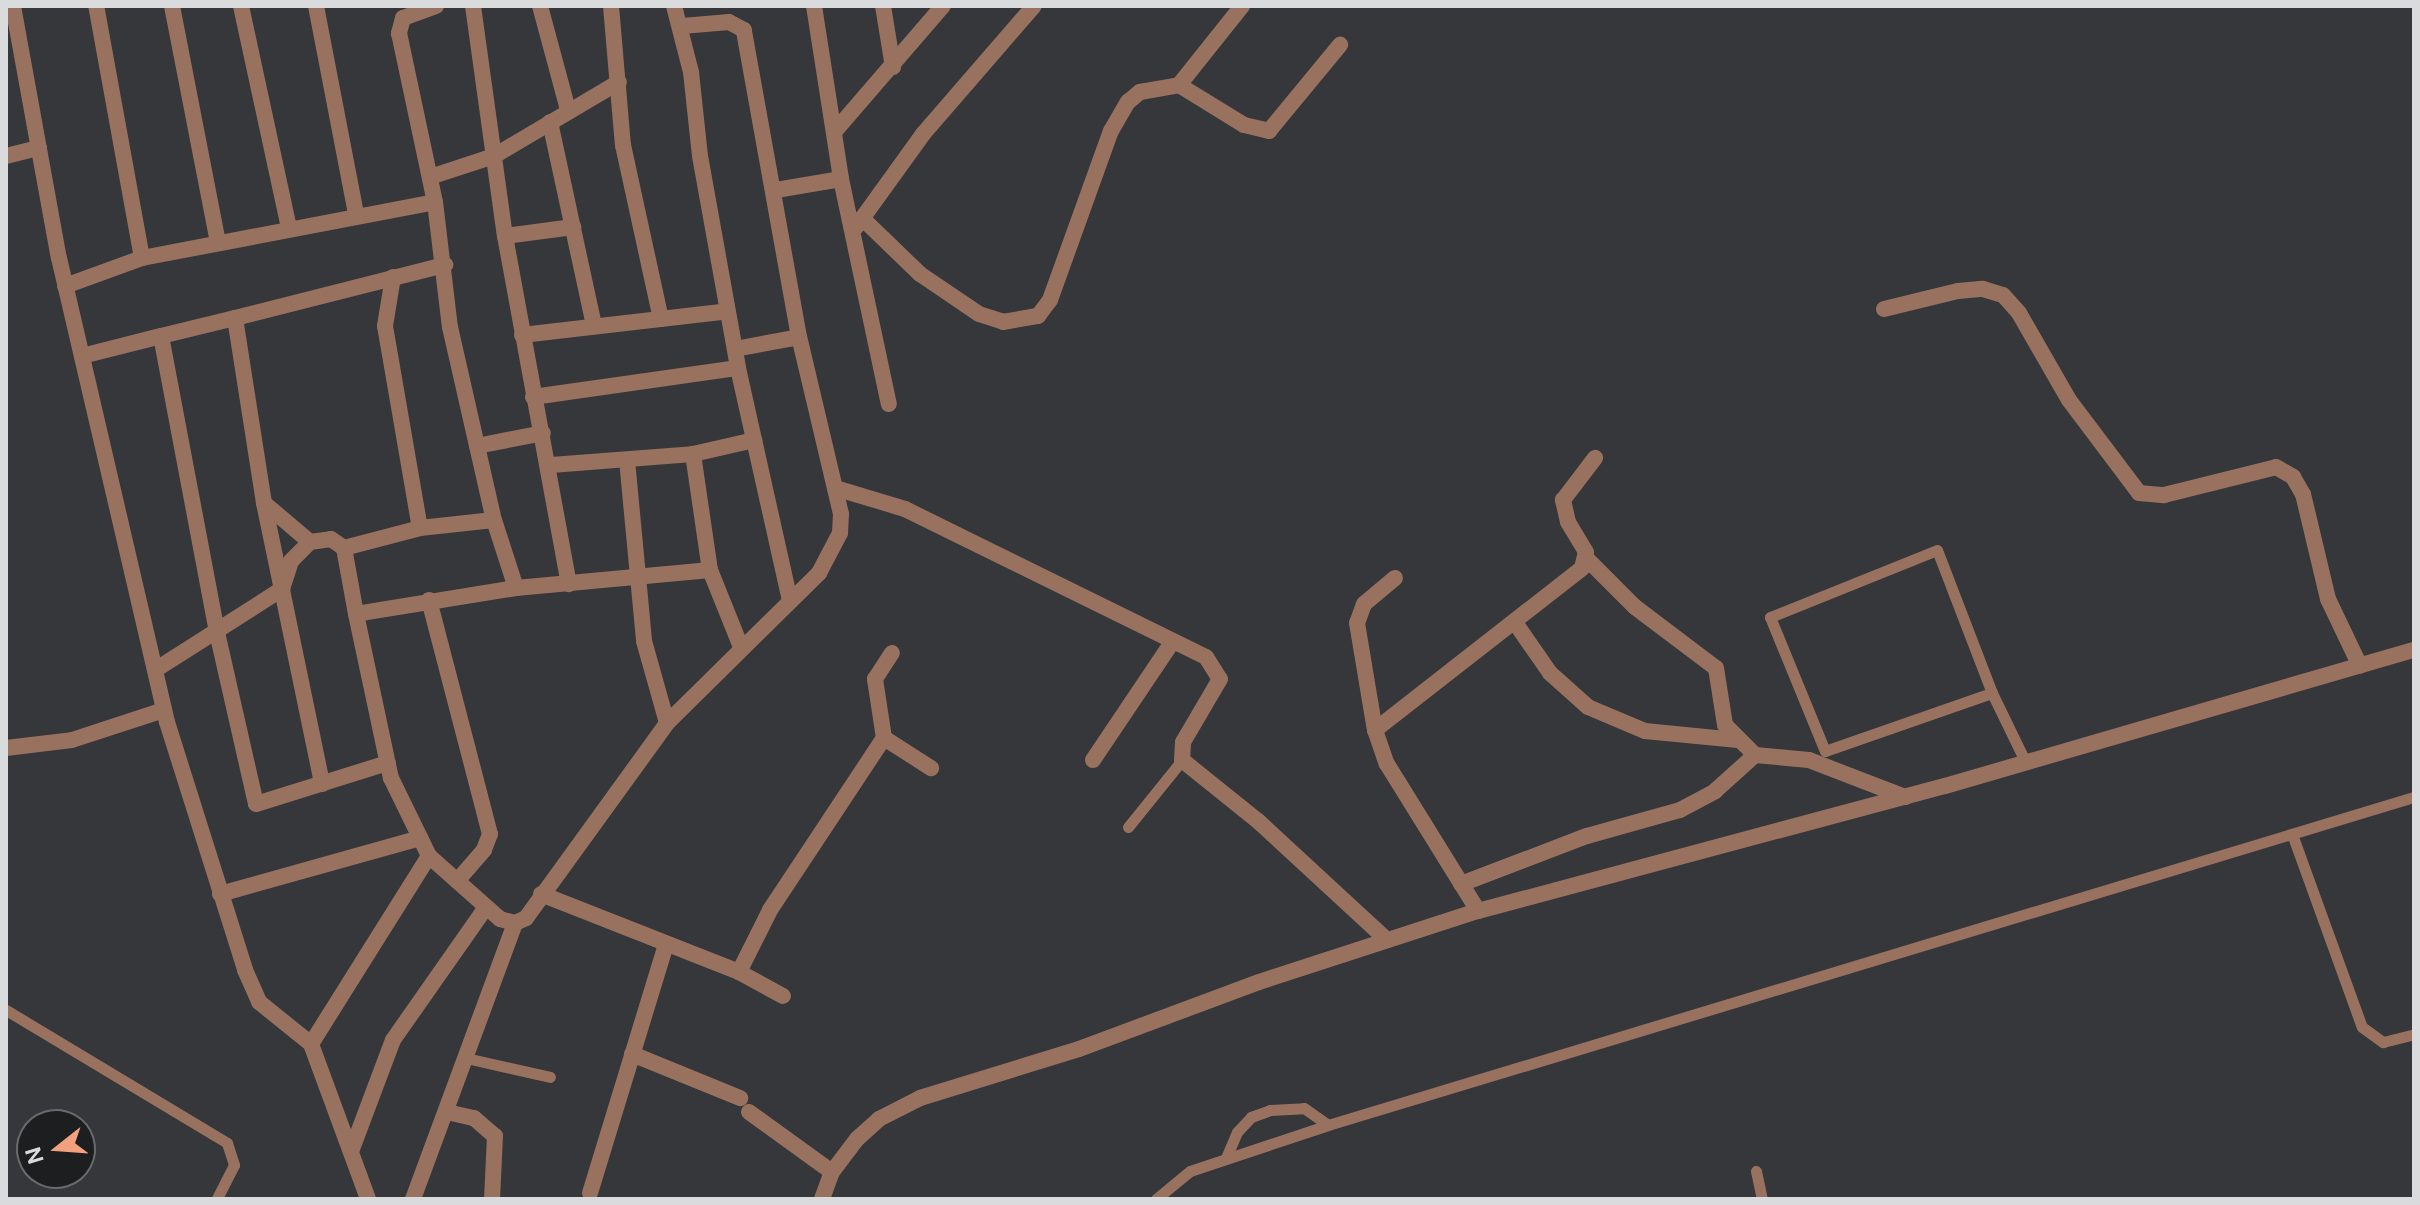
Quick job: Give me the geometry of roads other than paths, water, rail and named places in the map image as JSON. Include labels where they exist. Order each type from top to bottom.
[{"type":"street","points":[[13,6],[65,286],[164,710],[220,894],[259,1002],[311,1044],[368,1199]]},
{"type":"street","points":[[96,6],[142,258]]},
{"type":"street","points":[[172,6],[218,243]]},
{"type":"street","points":[[241,6],[289,228]]},
{"type":"street","points":[[316,6],[356,214]]},
{"type":"street","points":[[436,6],[403,18],[399,33],[435,202],[445,265],[450,327],[494,520],[516,588]]},
{"type":"street","points":[[473,6],[505,236],[533,397],[551,465],[569,584]]},
{"type":"street","points":[[540,6],[568,110]]},
{"type":"street","points":[[611,6],[623,145],[661,319]]},
{"type":"street","points":[[674,6],[682,26],[738,368],[790,600]]},
{"type":"street","points":[[814,6],[841,179],[859,223],[889,404]]},
{"type":"street","points":[[883,6],[893,67]]},
{"type":"street","points":[[835,131],[943,6]]},
{"type":"street","points":[[859,223],[923,134],[1034,6]]},
{"type":"street","points":[[859,223],[920,274],[979,314],[1003,322],[1026,322],[1038,316],[1050,300],[1111,131],[1128,102],[1140,92],[1179,85],[1242,6]]},
{"type":"street","points":[[413,1199],[515,923],[526,918],[667,723],[836,550],[841,514],[799,337],[776,190],[744,30],[729,22],[682,26]]},
{"type":"street","points":[[1179,85],[1244,125],[1269,131],[1340,45]]},
{"type":"street","points":[[430,177],[494,156],[619,82]]},
{"type":"street","points":[[550,122],[594,325]]},
{"type":"street","points":[[6,156],[39,148]]},
{"type":"street","points":[[776,190],[841,179]]},
{"type":"street","points":[[65,286],[142,258],[356,214],[435,202]]},
{"type":"street","points":[[505,236],[573,227]]},
{"type":"street","points":[[82,356],[445,265]]},
{"type":"street","points":[[393,277],[385,326],[420,528]]},
{"type":"street","points":[[1884,309],[1958,291],[1983,289],[2003,295],[2019,313],[2069,400],[2139,493],[2164,495],[2276,467],[2293,477],[2303,494],[2328,599],[2360,666]]},
{"type":"street","points":[[522,335],[728,311]]},
{"type":"street","points":[[235,318],[264,503],[322,784]]},
{"type":"street","points":[[161,336],[216,628],[256,804],[388,763]]},
{"type":"street","points":[[735,349],[799,337]]},
{"type":"street","points":[[533,397],[738,368]]},
{"type":"street","points":[[477,446],[543,433]]},
{"type":"street","points":[[551,465],[693,454],[754,440]]},
{"type":"street","points":[[693,454],[710,570],[741,647]]},
{"type":"street","points":[[1595,458],[1563,500],[1563,512],[1587,559],[1635,607],[1716,668],[1725,725],[1736,740],[1755,755],[1809,760],[1905,797]]},
{"type":"street","points":[[627,460],[635,573],[644,641],[667,723]]},
{"type":"street","points":[[835,488],[874,495],[905,509],[1206,657],[1220,679],[1183,742],[1182,760],[1258,821],[1387,940]]},
{"type":"street","points":[[264,503],[310,542]]},
{"type":"street","points":[[344,548],[420,528],[494,520]]},
{"type":"street","points":[[155,670],[216,628],[282,589],[291,561],[310,542],[331,539],[344,548],[388,763],[420,838],[429,856],[486,907],[515,923]]},
{"type":"street","points":[[1375,730],[1516,624],[1587,559]]},
{"type":"street","points":[[356,614],[429,600],[635,573],[710,570]]},
{"type":"street","points":[[1395,578],[1364,604],[1357,623],[1375,730],[1387,764],[1478,911]]},
{"type":"street","points":[[429,600],[490,834],[484,850],[457,881]]},
{"type":"street","points":[[1516,624],[1550,673],[1588,707],[1645,731],[1736,740]]},
{"type":"street","points":[[1093,760],[1173,641]]},
{"type":"street","points":[[822,1199],[832,1172],[879,1119],[920,1098],[1079,1049],[1478,911],[1905,797],[2414,650]]},
{"type":"street","points":[[739,972],[770,910],[884,738],[875,679],[892,653]]},
{"type":"street","points":[[6,748],[72,740],[164,710]]},
{"type":"street","points":[[884,738],[931,768]]},
{"type":"street","points":[[1461,884],[1587,836],[1680,810],[1715,791],[1755,755]]},
{"type":"street","points":[[220,894],[420,838]]},
{"type":"street","points":[[311,1044],[429,856]]},
{"type":"street","points":[[541,894],[739,972],[783,996]]},
{"type":"street","points":[[352,1149],[393,1040],[486,907]]},
{"type":"street","points":[[590,1193],[666,945]]},
{"type":"street","points":[[632,1054],[744,1105],[832,1172]]},
{"type":"street","points":[[447,1112],[474,1118],[495,1136],[492,1199]]},
{"type":"lane","points":[[1992,693],[1825,751],[1770,617],[1937,550],[1992,693],[2026,763]]},
{"type":"lane","points":[[1128,827],[1182,760]]},
{"type":"lane","points":[[1156,1199],[1190,1171],[1328,1125],[2414,797]]},
{"type":"lane","points":[[2292,834],[2362,1027],[2383,1042],[2414,1034]]},
{"type":"lane","points":[[6,1010],[227,1143],[234,1165],[217,1199]]},
{"type":"lane","points":[[466,1058],[550,1077]]},
{"type":"lane","points":[[1226,1158],[1237,1132],[1251,1117],[1270,1110],[1304,1108],[1328,1125]]},
{"type":"lane","points":[[1756,1171],[1762,1199]]}]
